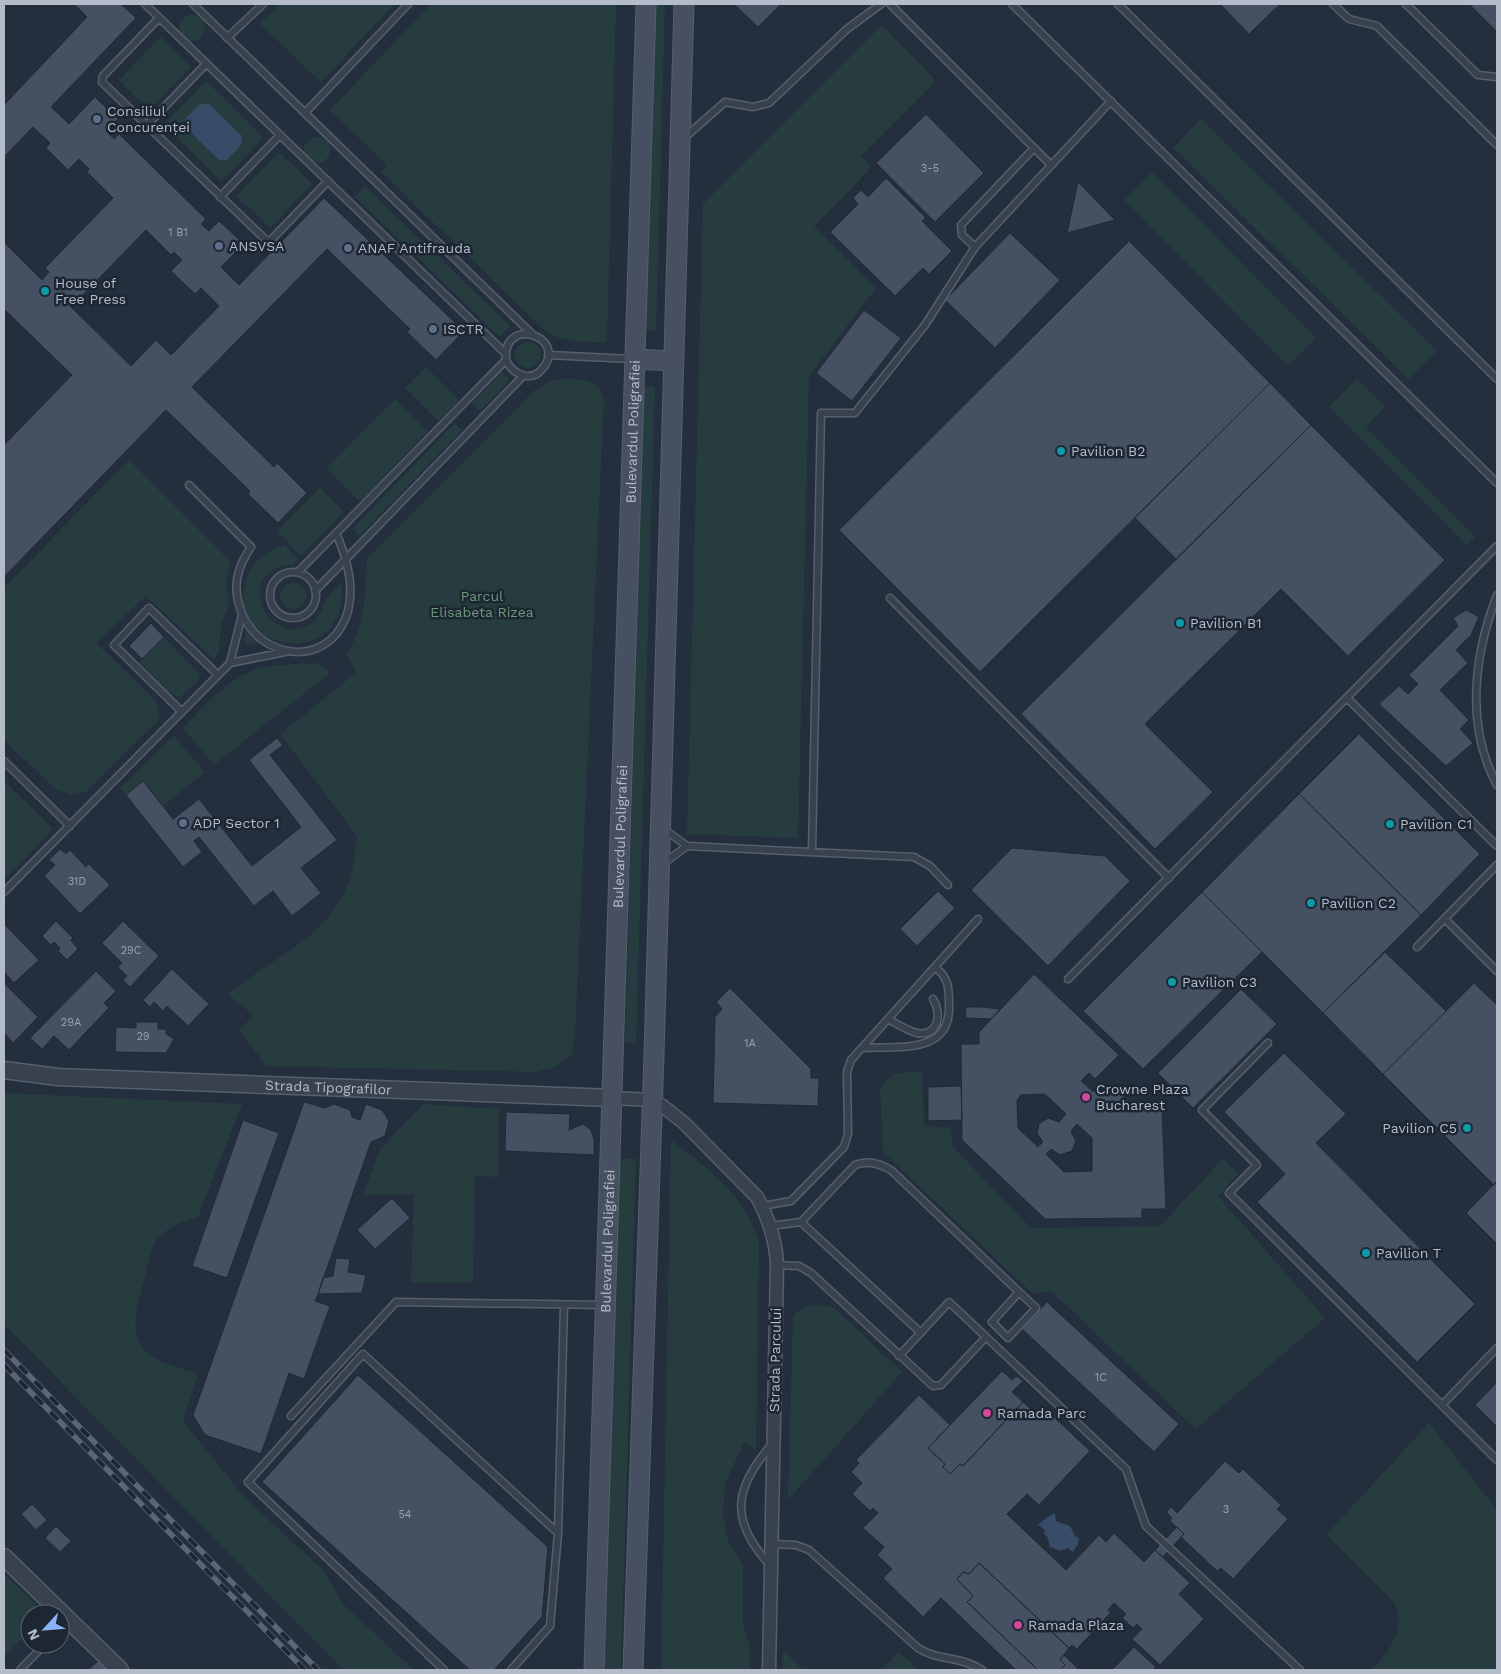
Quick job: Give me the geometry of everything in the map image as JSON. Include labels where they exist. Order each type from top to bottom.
[{"type":"main road","name":"Bulevardul Poligrafiei","points":[[594,1670],[646,4]]},
{"type":"main road","points":[[633,1670],[652,1100],[684,4]]},
{"type":"main road","points":[[634,359],[673,360]]},
{"type":"street","name":"Strada Tipografilor","points":[[4,1070],[58,1077],[652,1100]]},
{"type":"street","name":"Strada Parcului","points":[[652,1100],[684,1122],[747,1185],[762,1206],[770,1226],[777,1265],[769,1670]]},
{"type":"street","points":[[4,1557],[66,1622],[120,1670]]},
{"type":"lane","points":[[145,4],[506,357],[512,370],[522,376]]},
{"type":"lane","points":[[193,4],[532,334],[546,344],[547,361],[540,371],[535,374],[522,376],[315,591]]},
{"type":"lane","points":[[228,38],[263,4]]},
{"type":"lane","points":[[305,113],[408,4]]},
{"type":"lane","points":[[680,142],[725,102],[753,107],[769,103],[847,30],[881,4]]},
{"type":"lane","points":[[890,4],[1051,165]]},
{"type":"lane","points":[[1012,4],[1497,483]]},
{"type":"lane","points":[[1118,4],[1497,378]]},
{"type":"lane","points":[[1333,4],[1349,19],[1377,26],[1497,145]]},
{"type":"lane","points":[[1406,4],[1478,75],[1497,77]]},
{"type":"lane","points":[[159,18],[102,79],[104,85],[146,126],[267,241],[271,240],[328,181]]},
{"type":"lane","points":[[146,126],[206,64]]},
{"type":"lane","points":[[812,852],[821,413],[855,413],[925,325],[975,248],[1111,101]]},
{"type":"lane","points":[[220,197],[280,135]]},
{"type":"lane","points":[[975,248],[962,234],[961,225],[1034,148]]},
{"type":"lane","points":[[298,572],[309,579],[315,591],[314,605],[303,615],[289,617],[276,611],[270,598],[273,584],[284,574],[298,572],[337,535],[506,357],[507,348],[514,338],[520,335],[532,334]]},
{"type":"lane","points":[[548,355],[634,359]]},
{"type":"lane","points":[[189,485],[251,547],[237,573],[237,600],[248,628],[259,639],[287,651]]},
{"type":"lane","points":[[230,663],[287,651],[303,652],[330,639],[339,629],[346,618],[350,590],[346,558],[337,535]]},
{"type":"lane","points":[[1068,979],[1497,546]]},
{"type":"lane","points":[[1497,595],[1484,628],[1477,666],[1476,705],[1482,743],[1497,785]]},
{"type":"lane","points":[[890,598],[1169,878]]},
{"type":"lane","points":[[182,712],[114,645],[149,608],[218,675]]},
{"type":"lane","points":[[4,892],[230,663],[242,615]]},
{"type":"lane","points":[[1347,698],[1497,846]]},
{"type":"lane","points":[[4,761],[70,826]]},
{"type":"lane","points":[[660,826],[687,846],[914,857],[930,866],[948,885]]},
{"type":"lane","points":[[658,867],[687,846]]},
{"type":"lane","points":[[1417,947],[1497,865]]},
{"type":"lane","points":[[762,1206],[791,1202],[844,1147],[848,1134],[847,1072],[851,1060],[978,919]]},
{"type":"lane","points":[[1444,919],[1497,971]]},
{"type":"lane","points":[[862,1048],[925,1045],[940,1035],[949,1018],[949,984],[943,973],[935,967]]},
{"type":"lane","points":[[888,1019],[915,1033],[926,1032],[935,1026],[939,1018],[938,1007],[933,999]]},
{"type":"lane","points":[[1268,1043],[1202,1110],[1257,1165],[1229,1193],[1497,1460]]},
{"type":"lane","points":[[770,1226],[801,1222],[855,1165],[877,1163],[892,1171],[1036,1308],[1008,1338],[992,1322],[1019,1292]]},
{"type":"lane","points":[[801,1222],[921,1333]]},
{"type":"lane","points":[[777,1265],[799,1266],[806,1269],[929,1384],[937,1386],[986,1337]]},
{"type":"lane","points":[[291,1416],[396,1302],[606,1306]]},
{"type":"lane","points":[[899,1356],[949,1302],[1126,1469],[1146,1526],[1300,1670]]},
{"type":"lane","points":[[511,1670],[550,1626],[558,1533],[564,1305]]},
{"type":"lane","points":[[1442,1405],[1497,1348]]},
{"type":"lane","points":[[444,1670],[248,1482],[363,1354],[558,1533]]},
{"type":"lane","points":[[771,1565],[748,1538],[742,1507],[749,1474],[773,1443]]},
{"type":"lane","points":[[771,1544],[796,1546],[809,1550],[918,1648],[937,1657],[970,1662],[982,1670]]},
{"type":"lane","points":[[20,1670],[35,1654]]},
{"type":"green space","points":[[280,4],[394,4],[321,82],[260,24]]},
{"type":"green space","points":[[431,4],[616,4],[607,342],[584,342],[562,339],[548,333],[381,172],[387,165],[330,110]]},
{"type":"green space","points":[[656,4],[665,4],[656,331],[646,330]]},
{"type":"green space","points":[[192,15],[201,19],[205,28],[201,37],[192,41],[183,37],[179,28],[183,19]]},
{"type":"green space","points":[[882,25],[936,81],[861,156],[871,168],[814,226],[876,288],[809,376],[798,838],[687,834],[703,204]]},
{"type":"green space","points":[[161,37],[191,67],[149,110],[119,80]]},
{"type":"green space","points":[[206,81],[264,137],[221,181],[164,124]]},
{"type":"green space","points":[[1201,119],[1437,351],[1409,379],[1173,148]]},
{"type":"green space","points":[[317,137],[326,141],[330,150],[326,159],[317,163],[308,159],[304,150],[308,141]]},
{"type":"green space","points":[[279,152],[312,184],[270,228],[236,196]]},
{"type":"green space","points":[[1152,172],[1316,338],[1288,366],[1124,200]]},
{"type":"green space","points":[[365,186],[510,326],[500,337],[355,197]]},
{"type":"green space","points":[[528,342],[537,346],[541,355],[537,364],[528,368],[519,364],[515,355],[519,346]]},
{"type":"green space","points":[[426,367],[459,400],[438,421],[405,388]]},
{"type":"green space","points":[[502,372],[510,380],[480,411],[472,404]]},
{"type":"green space","name":"Parcul Elisabeta Rizea","points":[[562,379],[581,380],[592,383],[604,397],[575,1034],[571,1056],[555,1067],[537,1072],[266,1066],[239,1029],[254,1016],[228,994],[315,932],[331,914],[343,894],[352,868],[357,836],[280,734],[357,672],[346,654],[353,643],[361,621],[365,596],[367,559],[536,389],[551,381]]},
{"type":"green space","points":[[1357,379],[1385,407],[1366,427],[1475,537],[1467,546],[1329,407]]},
{"type":"green space","points":[[644,386],[655,387],[636,1043],[625,1042]]},
{"type":"green space","points":[[395,399],[428,431],[360,502],[326,469]]},
{"type":"green space","points":[[455,423],[462,430],[359,536],[352,529]]},
{"type":"green space","points":[[129,460],[231,562],[226,582],[229,606],[221,624],[219,652],[214,659],[146,596],[96,643],[156,701],[160,714],[158,721],[87,791],[72,795],[56,790],[4,740],[4,588]]},
{"type":"green space","points":[[320,487],[344,512],[301,556],[277,531]]},
{"type":"green space","points":[[284,545],[299,559],[292,565],[273,570],[263,580],[260,593],[263,607],[271,619],[283,627],[297,629],[313,622],[341,581],[339,611],[328,631],[310,641],[289,643],[269,637],[253,624],[244,605],[246,580],[256,562],[266,554]]},
{"type":"green space","points":[[293,583],[302,587],[306,596],[302,605],[293,609],[284,605],[280,596],[284,587]]},
{"type":"green space","points":[[245,627],[253,638],[263,644],[245,645]]},
{"type":"green space","points":[[164,637],[199,673],[198,681],[180,697],[171,695],[139,663]]},
{"type":"green space","points":[[316,663],[331,672],[214,765],[183,728],[226,686],[247,673],[272,666]]},
{"type":"green space","points":[[174,736],[205,772],[163,806],[143,781],[126,795],[120,788]]},
{"type":"green space","points":[[4,781],[53,829],[4,880]]},
{"type":"green space","points":[[922,1072],[924,1125],[950,1128],[953,1147],[1031,1228],[1160,1226],[1223,1159],[1238,1174],[1218,1196],[1325,1318],[1196,1429],[1052,1292],[1032,1293],[883,1152],[880,1089],[893,1073]]},
{"type":"green space","points":[[4,1093],[242,1104],[198,1217],[179,1223],[167,1230],[152,1248],[137,1306],[136,1328],[138,1339],[143,1348],[156,1359],[198,1374],[183,1421],[246,1499],[322,1569],[345,1606],[414,1670],[343,1670],[4,1324]]},
{"type":"green space","points":[[424,1104],[499,1109],[498,1177],[475,1176],[473,1283],[411,1282],[414,1194],[363,1195],[380,1149]]},
{"type":"green space","points":[[671,1140],[724,1184],[744,1209],[759,1241],[756,1450],[744,1442],[725,1484],[723,1516],[729,1544],[743,1565],[743,1623],[750,1647],[750,1670],[661,1670]]},
{"type":"green space","points":[[616,1158],[636,1159],[621,1670],[601,1670]]},
{"type":"green space","points":[[816,1304],[833,1307],[902,1372],[788,1500],[793,1316],[804,1307]]},
{"type":"green space","points":[[1429,1423],[1497,1510],[1497,1670],[1372,1670],[1385,1655],[1395,1639],[1399,1621],[1398,1612],[1394,1602],[1326,1535]]},
{"type":"green space","points":[[4,1573],[36,1604],[20,1604],[20,1640],[4,1657]]},
{"type":"green space","points":[[783,1650],[803,1670],[782,1670]]},
{"type":"green space","points":[[899,1652],[918,1670],[881,1670]]},
{"type":"water","points":[[200,104],[209,104],[242,136],[241,145],[227,160],[219,160],[186,128],[185,119]]},
{"type":"water","points":[[1055,1513],[1056,1521],[1070,1526],[1075,1536],[1079,1538],[1073,1552],[1068,1548],[1060,1551],[1050,1547],[1047,1536],[1044,1535],[1045,1530],[1038,1525]]},
{"type":"building","name":"House of Free Press","points":[[74,4],[121,4],[136,18],[51,107],[69,124],[95,97],[118,119],[106,131],[114,139],[119,134],[206,219],[201,224],[209,231],[219,221],[244,244],[221,267],[239,285],[324,198],[464,331],[436,360],[407,332],[410,329],[327,249],[192,387],[274,467],[277,463],[307,493],[278,523],[248,494],[250,491],[166,410],[4,577],[4,445],[72,375],[4,309],[4,242],[42,280],[49,272],[45,268],[113,198],[87,172],[89,169],[79,159],[68,170],[46,148],[50,143],[33,127],[4,157],[4,105],[87,17]],"holes":[[[146,230],[171,255],[174,252],[182,260],[171,271],[195,294],[201,288],[219,306],[171,355],[156,340],[131,366],[67,303],[74,296],[78,300]]]},
{"type":"building","points":[[734,4],[781,4],[758,27]]},
{"type":"building","points":[[1220,4],[1280,4],[1249,34]]},
{"type":"building","points":[[1469,4],[1497,4],[1497,32]]},
{"type":"building","points":[[926,114],[984,173],[935,222],[876,163]]},
{"type":"building","points":[[886,178],[926,218],[922,221],[952,251],[929,274],[923,268],[895,296],[830,232],[858,204],[853,198],[861,190],[868,197]]},
{"type":"building","points":[[1078,182],[1115,220],[1067,233]]},
{"type":"building","points":[[1010,233],[1060,280],[995,348],[945,300]]},
{"type":"building","name":"Pavilion B2","points":[[1129,241],[1270,383],[980,672],[839,530]]},
{"type":"building","points":[[864,310],[901,338],[852,401],[816,373]]},
{"type":"building","points":[[1270,383],[1311,425],[1176,559],[1135,518]]},
{"type":"building","name":"Pavilion B1","points":[[1311,425],[1445,560],[1348,656],[1281,589],[1145,724],[1213,792],[1155,849],[1021,714]]},
{"type":"building","points":[[1466,610],[1479,617],[1471,635],[1456,650],[1468,663],[1440,690],[1469,720],[1460,729],[1473,743],[1446,766],[1379,704],[1399,686],[1408,694],[1418,684],[1409,675],[1458,626],[1453,618]]},
{"type":"building","points":[[151,623],[164,637],[142,659],[129,646]]},
{"type":"building","name":"Pavilion C1","points":[[1359,734],[1480,854],[1421,915],[1299,794]]},
{"type":"building","name":"ADP Sector 1","points":[[277,738],[283,745],[270,755],[337,840],[301,868],[321,893],[292,916],[273,891],[254,906],[199,837],[194,841],[202,852],[183,867],[126,795],[143,781],[173,819],[199,799],[252,866],[301,827],[249,760]]},
{"type":"building","name":"Pavilion C2","points":[[1299,794],[1421,915],[1323,1013],[1202,892]]},
{"type":"building","points":[[1012,848],[1105,856],[1130,881],[1048,966],[971,890]]},
{"type":"building","points":[[60,849],[66,854],[70,850],[86,867],[89,864],[110,885],[80,914],[44,876],[55,865],[49,860]]},
{"type":"building","points":[[938,891],[955,908],[917,946],[900,929]]},
{"type":"building","name":"Pavilion C3","points":[[1202,892],[1262,952],[1143,1069],[1083,1011]]},
{"type":"building","points":[[56,921],[73,938],[71,940],[78,949],[67,960],[58,951],[60,948],[54,942],[51,945],[42,936]]},
{"type":"building","points":[[123,921],[159,956],[130,987],[123,980],[127,976],[118,967],[122,963],[102,943]]},
{"type":"building","points":[[4,924],[39,960],[14,983],[4,972]]},
{"type":"building","points":[[1385,952],[1446,1011],[1383,1074],[1323,1013]]},
{"type":"building","points":[[172,969],[209,1004],[188,1026],[167,1006],[163,1011],[154,1002],[150,1007],[143,1000]]},
{"type":"building","points":[[96,971],[116,991],[104,1003],[109,1008],[69,1050],[54,1036],[42,1049],[30,1038]]},
{"type":"building","name":"Crowne Plaza Bucharest","points":[[1034,974],[1119,1055],[1095,1079],[1089,1073],[1081,1081],[1092,1091],[1117,1091],[1137,1108],[1162,1108],[1166,1209],[1142,1209],[1142,1218],[1045,1219],[962,1140],[961,1044],[979,1044],[979,1032]],"holes":[[[1045,1094],[1066,1114],[1059,1122],[1048,1118],[1039,1124],[1037,1133],[1043,1142],[1038,1147],[1018,1128],[1017,1101],[1021,1095]],[[1077,1124],[1092,1138],[1092,1171],[1064,1172],[1046,1154],[1051,1149],[1060,1155],[1072,1151],[1076,1141],[1071,1131]]]},
{"type":"building","points":[[4,983],[38,1017],[13,1043],[4,1033]]},
{"type":"building","name":"Pavilion C5","points":[[1474,983],[1497,1005],[1497,1181],[1494,1185],[1383,1074]]},
{"type":"building","points":[[730,988],[811,1069],[811,1078],[819,1078],[818,1106],[713,1103],[715,1017],[722,1009],[716,1002]]},
{"type":"building","points":[[1241,989],[1277,1024],[1193,1108],[1158,1073]]},
{"type":"building","points":[[965,1007],[1000,1009],[991,1019],[966,1018]]},
{"type":"building","points":[[136,1022],[158,1022],[158,1029],[166,1029],[166,1034],[174,1039],[166,1053],[115,1052],[116,1027],[136,1028]]},
{"type":"building","name":"Pavilion T","points":[[1284,1053],[1346,1114],[1316,1143],[1475,1304],[1417,1362],[1257,1202],[1285,1174],[1224,1112]]},
{"type":"building","points":[[961,1086],[962,1120],[928,1121],[928,1087]]},
{"type":"building","points":[[304,1102],[325,1108],[334,1104],[350,1110],[352,1117],[360,1120],[366,1104],[382,1110],[389,1121],[385,1136],[371,1142],[315,1301],[330,1306],[304,1379],[289,1373],[261,1454],[205,1435],[193,1415]]},
{"type":"building","points":[[506,1112],[570,1114],[569,1130],[583,1124],[591,1130],[594,1140],[594,1155],[505,1151]]},
{"type":"building","points":[[243,1120],[279,1133],[227,1278],[192,1266]]},
{"type":"building","points":[[1497,1181],[1497,1244],[1466,1213]]},
{"type":"building","points":[[392,1198],[410,1218],[375,1249],[357,1230]]},
{"type":"building","points":[[336,1258],[350,1259],[348,1272],[366,1275],[362,1293],[318,1294],[323,1278],[333,1276]]},
{"type":"building","points":[[1047,1302],[1179,1424],[1154,1452],[1022,1329]]},
{"type":"building","name":"Ramada Parc","points":[[1002,1371],[1012,1380],[1016,1376],[1023,1381],[1012,1392],[1023,1402],[963,1466],[960,1464],[950,1474],[943,1467],[945,1464],[928,1448]]},
{"type":"building","points":[[358,1375],[548,1547],[542,1617],[494,1670],[470,1670],[262,1482]]},
{"type":"building","points":[[1497,1382],[1497,1427],[1475,1405]]},
{"type":"building","points":[[919,1395],[950,1425],[928,1448],[945,1464],[943,1467],[950,1474],[960,1464],[963,1466],[1023,1402],[1043,1420],[1050,1413],[1090,1451],[1039,1505],[1027,1494],[1007,1514],[1066,1570],[1099,1535],[1106,1542],[1114,1533],[1144,1562],[1155,1550],[1190,1583],[1179,1594],[1204,1619],[1160,1665],[1132,1639],[1142,1629],[1137,1624],[1133,1628],[1122,1618],[1126,1614],[1114,1603],[1108,1610],[1111,1612],[1077,1649],[1072,1645],[1069,1648],[979,1563],[969,1574],[963,1572],[957,1579],[973,1596],[967,1602],[1038,1670],[1016,1670],[941,1598],[923,1617],[883,1578],[892,1569],[877,1555],[884,1547],[863,1528],[878,1513],[873,1508],[870,1511],[852,1494],[862,1483],[851,1472],[859,1463],[856,1460]]},
{"type":"building","points":[[1225,1461],[1239,1473],[1243,1469],[1281,1505],[1277,1509],[1288,1519],[1233,1579],[1221,1568],[1217,1571],[1181,1537],[1184,1534],[1170,1521],[1172,1518],[1166,1512],[1171,1507],[1177,1513]]},
{"type":"building","points":[[32,1504],[47,1520],[36,1530],[21,1514]]},
{"type":"building","points":[[56,1526],[71,1541],[60,1552],[45,1538]]},
{"type":"building","points":[[1177,1527],[1184,1534],[1163,1557],[1155,1550]]},
{"type":"building","name":"Ramada Plaza","points":[[979,1563],[1069,1648],[1060,1660],[1065,1665],[1060,1670],[1038,1670],[967,1602],[973,1596],[957,1579],[963,1572],[969,1574]]},
{"type":"building","points":[[1134,1647],[1156,1667],[1153,1670],[1112,1670]]},
{"type":"building","points":[[1064,1655],[1079,1670],[1060,1670],[1065,1665],[1060,1660]]},
{"type":"building","points":[[98,1661],[107,1670],[88,1670]]},
{"type":"railway","points":[[4,1350],[318,1670]]},
{"type":"railway","points":[[4,1365],[305,1670]]},
{"type":"place","name":"Consiliul Concurenței","points":[[97,119]]},
{"type":"place","name":"ANSVSA","points":[[219,246]]},
{"type":"place","name":"ANAF Antifrauda","points":[[348,248]]},
{"type":"place","name":"House of Free Press","points":[[45,291]]},
{"type":"place","name":"ISCTR","points":[[433,329]]},
{"type":"place","name":"Pavilion B2","points":[[1061,451]]},
{"type":"place","name":"Pavilion B1","points":[[1180,623]]},
{"type":"place","name":"ADP Sector 1","points":[[183,823]]},
{"type":"place","name":"Pavilion C1","points":[[1390,824]]},
{"type":"place","name":"Pavilion C2","points":[[1311,903]]},
{"type":"place","name":"Pavilion C3","points":[[1172,982]]},
{"type":"place","name":"Crowne Plaza Bucharest","points":[[1086,1097]]},
{"type":"place","name":"Pavilion C5","points":[[1467,1128]]},
{"type":"place","name":"Pavilion T","points":[[1366,1253]]},
{"type":"place","name":"Ramada Parc","points":[[987,1413]]},
{"type":"place","name":"Ramada Plaza","points":[[1018,1625]]}]
